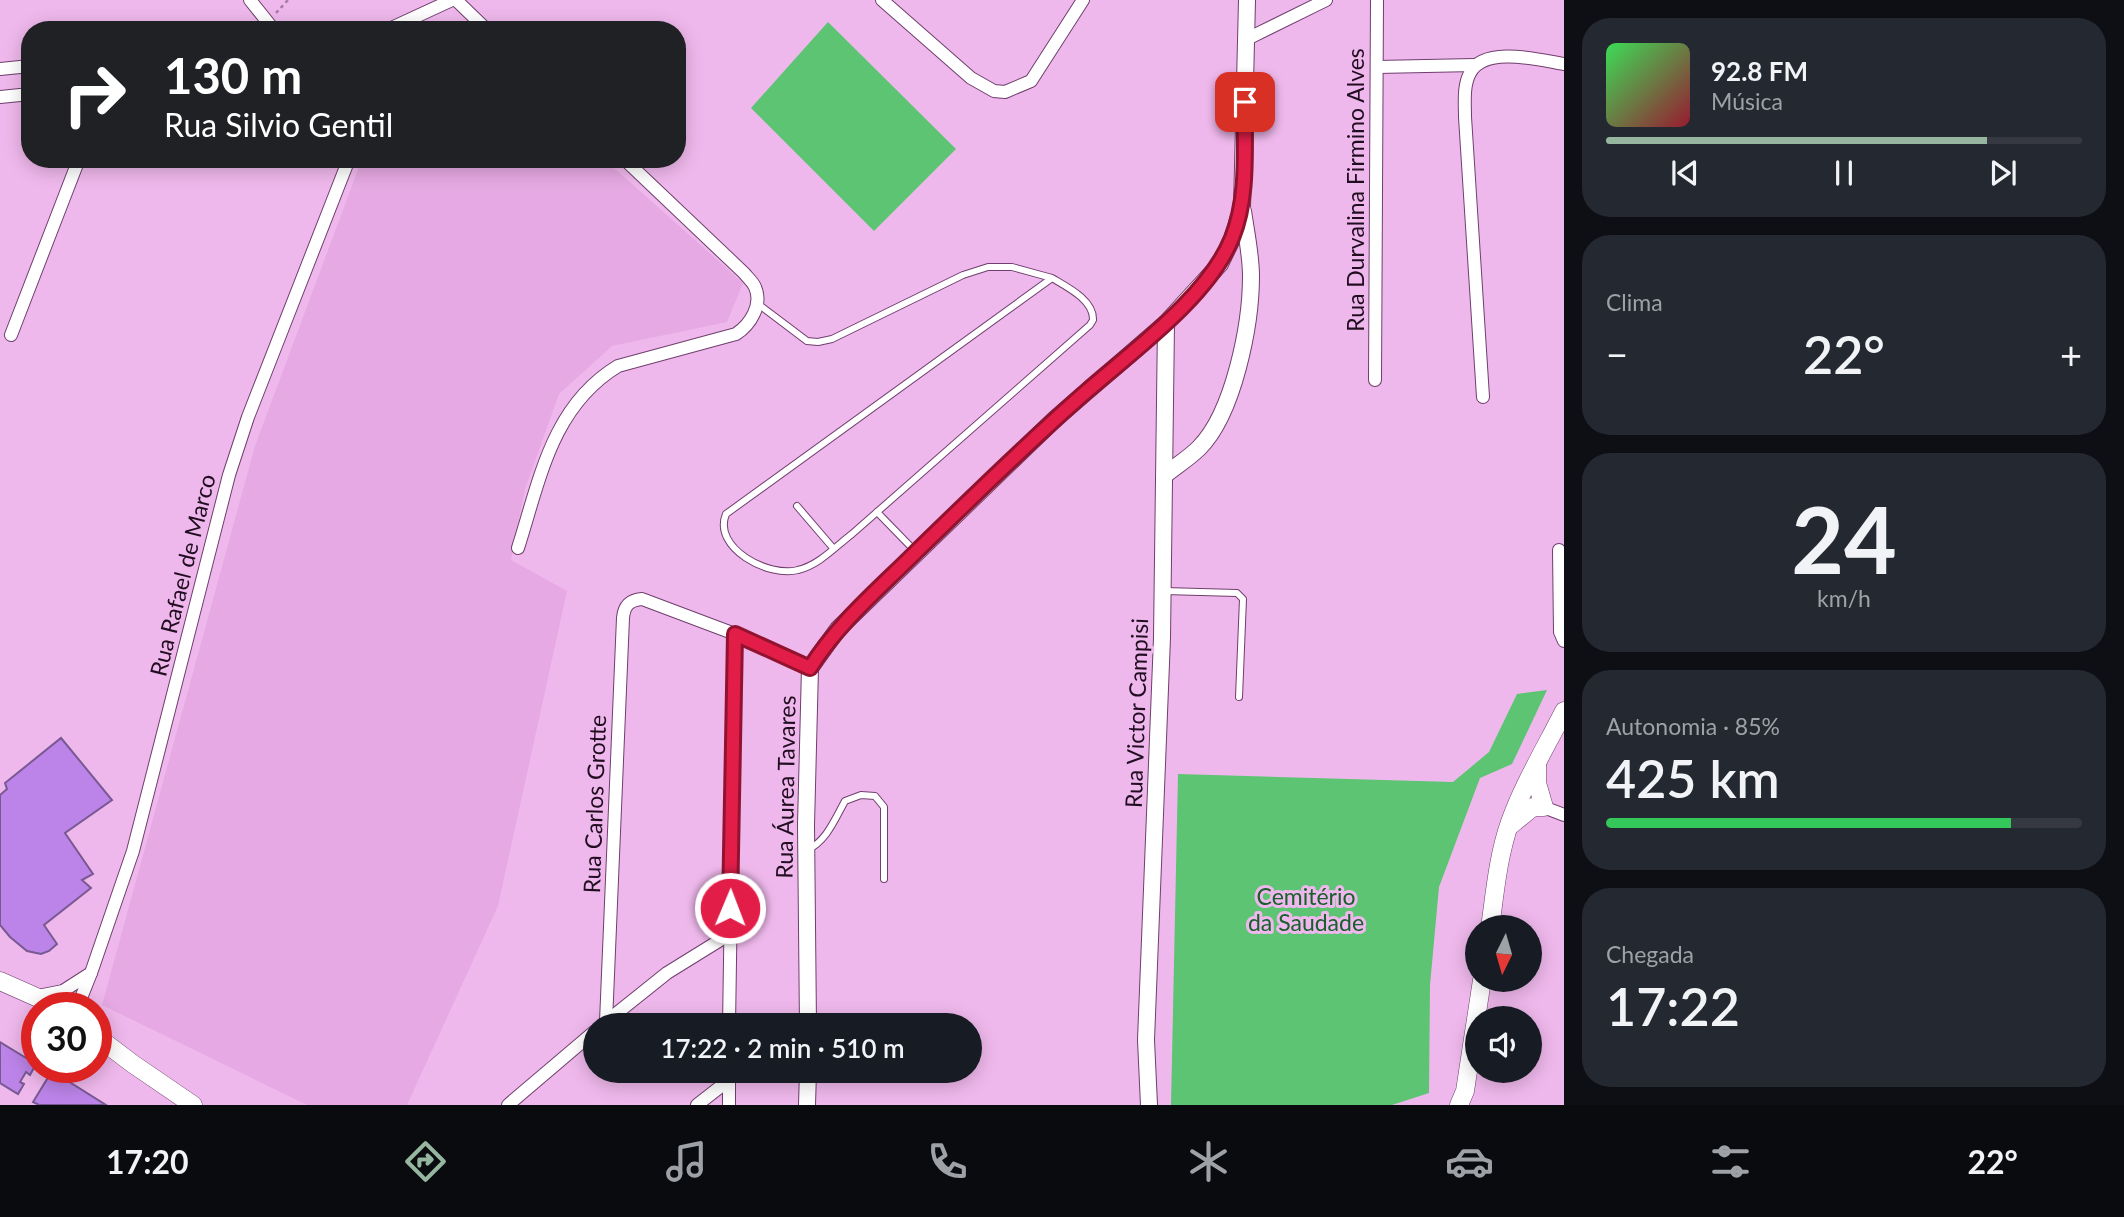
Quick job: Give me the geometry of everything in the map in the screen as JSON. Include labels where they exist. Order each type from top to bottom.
[{"type":"main road","points":[[1492,915],[1508,829],[1520,797],[1564,711]]},
{"type":"main road","points":[[1508,829],[1534,807],[1544,807],[1537,783],[1537,764]]},
{"type":"main road","points":[[0,981],[28,992]]},
{"type":"main road","points":[[1458,1105],[1465,1091],[1480,992]]},
{"type":"main road","points":[[112,1048],[193,1105]]},
{"type":"street","points":[[250,0],[268,21]]},
{"type":"street","points":[[412,21],[454,0],[477,21]]},
{"type":"street","points":[[882,0],[971,78],[994,91],[1005,92],[1031,80],[1083,0]]},
{"type":"street","points":[[1165,475],[1200,448],[1219,417],[1234,383],[1249,310],[1251,274],[1242,208],[1247,0]]},
{"type":"street","points":[[1247,39],[1326,0]]},
{"type":"street","name":"Rua Durvalina Firmino Alves","points":[[1375,380],[1377,0]]},
{"type":"street","points":[[1377,67],[1475,65],[1491,57],[1516,57],[1564,64]]},
{"type":"street","points":[[1475,65],[1466,86],[1465,117],[1483,397]]},
{"type":"street","points":[[0,69],[21,67]]},
{"type":"street","points":[[0,97],[21,95]]},
{"type":"street","points":[[11,335],[76,168]]},
{"type":"street","name":"Rua Rafael de Marco","points":[[83,992],[133,850],[229,475],[248,417],[345,168]]},
{"type":"street","points":[[518,548],[559,427],[582,394],[618,366],[736,334],[746,328],[758,304],[756,288],[744,273],[633,168]]},
{"type":"street","name":"Rua Áurea Tavares","points":[[808,1013],[810,668],[838,629],[916,552],[1055,419],[1166,323],[1220,264],[1242,208]]},
{"type":"street","name":"Rua Victor Campisi","points":[[1149,1105],[1146,1040],[1163,590],[1166,323]]},
{"type":"street","points":[[1559,550],[1560,632],[1564,641]]},
{"type":"street","name":"Rua Carlos Grotte","points":[[605,1013],[623,618],[627,604],[642,599],[735,634]]},
{"type":"street","points":[[729,1013],[735,634],[810,668]]},
{"type":"street","points":[[1520,797],[1564,815]]},
{"type":"street","points":[[618,1013],[667,973],[730,934]]},
{"type":"street","points":[[58,992],[91,973]]},
{"type":"street","points":[[508,1105],[583,1041]]},
{"type":"street","points":[[697,1105],[720,1083]]},
{"type":"street","points":[[729,1083],[729,1105]]},
{"type":"street","points":[[807,1105],[808,1083]]},
{"type":"lane","points":[[758,304],[807,341],[818,342],[832,339],[963,275],[988,267],[1012,267],[1052,278],[1071,289],[1092,310],[1093,320],[813,566],[783,573],[764,568],[740,553],[726,538],[722,523],[726,514],[1052,278]]},
{"type":"lane","points":[[797,506],[833,548]]},
{"type":"lane","points":[[877,512],[916,552]]},
{"type":"lane","points":[[1163,590],[1237,593],[1243,599],[1240,697]]},
{"type":"lane","points":[[807,850],[817,846],[845,801],[861,795],[875,796],[884,807],[884,879]]},
{"type":"path","points":[[274,21],[288,0]]},
{"type":"shaded area","points":[[359,168],[614,168],[743,283],[727,322],[612,346],[559,394],[525,489],[511,560],[567,591],[498,906],[407,1105],[307,1105],[112,1010],[112,992],[106,992],[255,446]]},
{"type":"green space","points":[[828,22],[956,149],[874,231],[751,108]]},
{"type":"green space","name":"Cemitério da Saudade","points":[[1547,690],[1512,764],[1480,778],[1439,887],[1430,985],[1429,1093],[1392,1105],[1171,1105],[1178,774],[1453,782],[1489,752],[1517,694]]},
{"type":"building","points":[[61,738],[112,800],[65,833],[93,874],[82,880],[91,888],[44,925],[57,944],[41,954],[27,951],[0,925],[0,795],[7,789],[5,783]]},
{"type":"building","points":[[0,1042],[21,1055],[20,1082],[24,1084],[18,1094],[0,1083]]},
{"type":"building","points":[[45,1083],[71,1083],[106,1105],[39,1105],[33,1102]]},
{"type":"route","points":[[730,908],[735,634],[810,668],[838,629],[990,481],[1055,419],[1166,323],[1220,264],[1232,239],[1242,208],[1245,102]]}]
